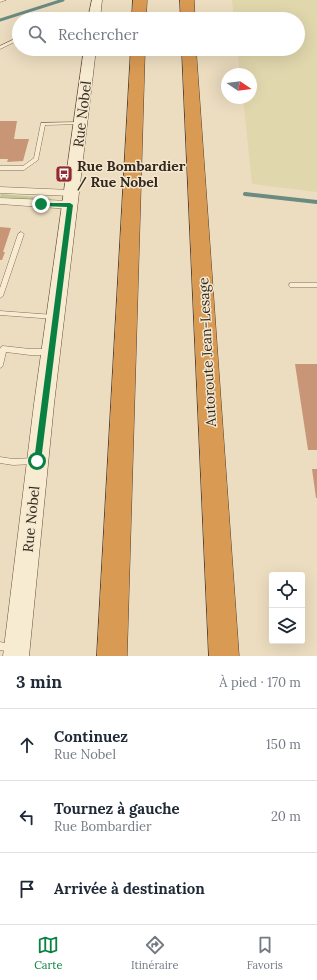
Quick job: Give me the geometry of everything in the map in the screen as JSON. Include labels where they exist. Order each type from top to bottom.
[{"type":"highway","points":[[139,12],[140,0]]},
{"type":"highway","points":[[186,0],[187,12]]},
{"type":"highway","points":[[112,656],[138,56]]},
{"type":"highway","name":"Autoroute Jean-Lesage","points":[[189,56],[224,656]]},
{"type":"street","points":[[95,12],[96,0]]},
{"type":"street","name":"Rue Nobel","points":[[11,650],[89,56]]},
{"type":"street","points":[[0,190],[71,199]]},
{"type":"street","points":[[0,201],[71,199]]},
{"type":"lane","points":[[0,1],[4,0]]},
{"type":"lane","points":[[0,48],[12,42]]},
{"type":"lane","points":[[0,168],[24,168],[29,166],[36,159],[44,124],[81,123]]},
{"type":"lane","points":[[0,296],[21,234]]},
{"type":"lane","points":[[292,285],[317,285]]},
{"type":"lane","points":[[0,313],[56,317]]},
{"type":"lane","points":[[0,365],[2,348],[30,352],[51,352]]},
{"type":"lane","points":[[0,460],[13,462],[37,461]]},
{"type":"shaded area","points":[[232,0],[317,0],[317,192],[252,184],[244,104],[257,104],[257,68],[239,68],[238,56],[305,56],[305,12],[233,12]]},
{"type":"green space","points":[[1,194],[49,198],[48,201],[0,197]]},
{"type":"building","points":[[0,121],[17,121],[14,139],[29,139],[23,161],[7,162],[8,159],[0,159]]},
{"type":"building","points":[[0,227],[11,228],[3,252],[5,252],[2,260],[0,260]]},
{"type":"building","points":[[295,364],[317,364],[317,450],[308,450]]},
{"type":"building","points":[[312,469],[317,469],[317,498],[316,498]]},
{"type":"waterway","points":[[25,12],[63,0]]},
{"type":"waterway","points":[[0,20],[12,16]]},
{"type":"waterway","points":[[245,194],[317,202]]},
{"type":"place","name":"Rue Bombardier / Rue Nobel","points":[[64,174]]},
{"type":"route","points":[[37,461],[70,205],[41,204]]}]
